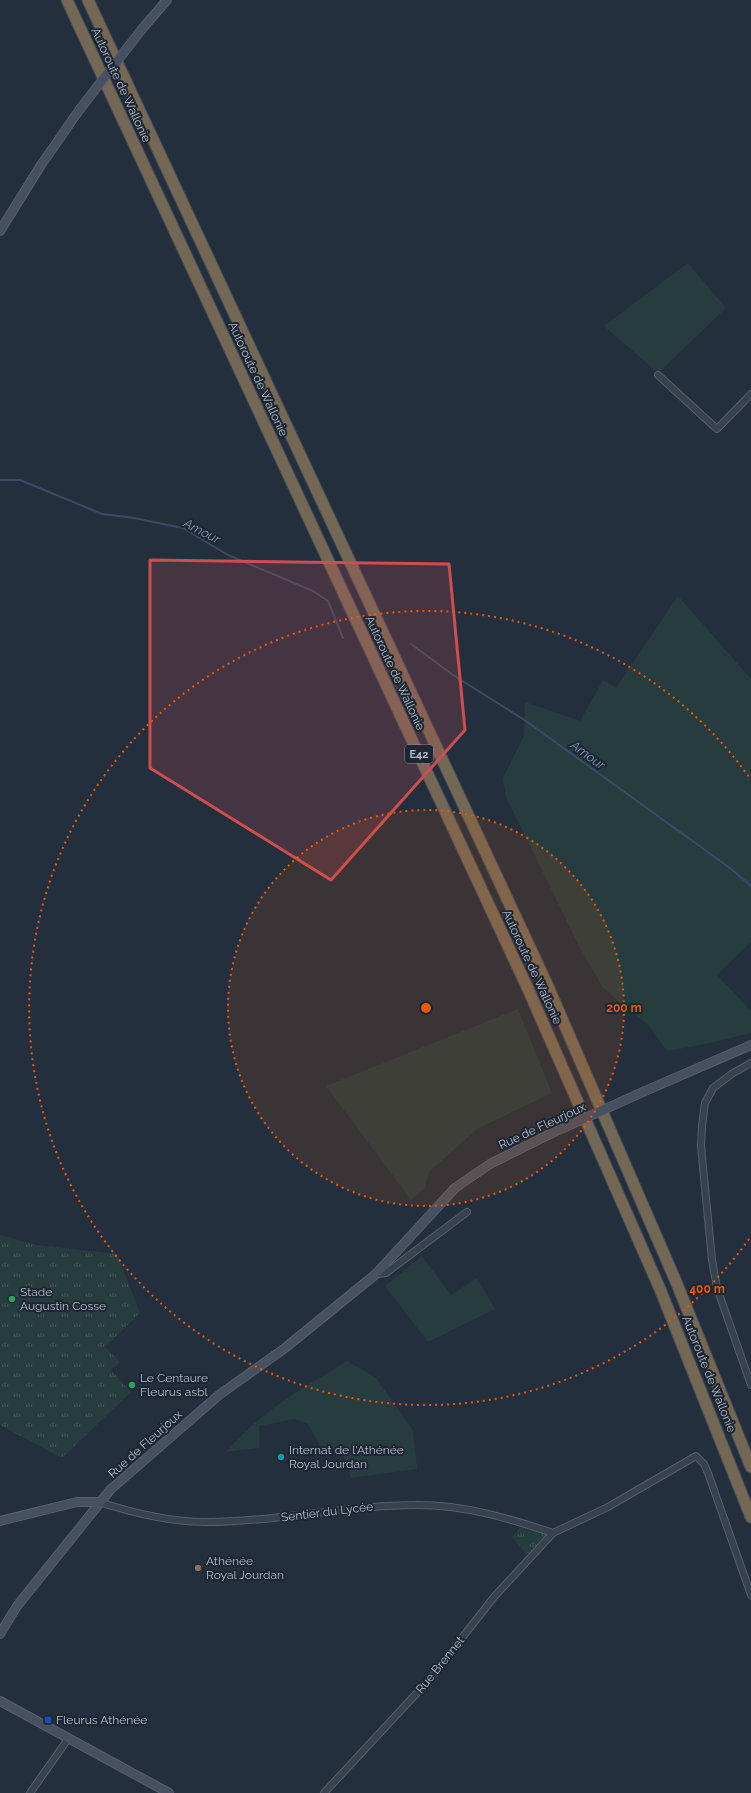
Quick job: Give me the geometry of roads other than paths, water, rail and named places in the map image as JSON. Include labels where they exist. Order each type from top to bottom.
[{"type":"highway","name":"Autoroute de Wallonie","points":[[67,0],[528,989],[660,1289],[751,1517]]},
{"type":"highway","name":"Autoroute de Wallonie","points":[[88,0],[546,982],[674,1277],[751,1467]]},
{"type":"street","points":[[0,231],[40,165],[80,108],[142,29],[167,0]]},
{"type":"street","points":[[658,375],[718,430],[751,394]]},
{"type":"street","name":"Rue de Fleurjoux","points":[[0,1634],[17,1606],[99,1502],[160,1445],[219,1395],[285,1348],[376,1274],[455,1188],[490,1164],[550,1134],[751,1045]]},
{"type":"street","points":[[751,1063],[733,1073],[714,1088],[706,1103],[702,1125],[702,1146],[712,1260],[717,1288],[751,1385]]},
{"type":"street","name":"Rue de Fleurjoux","points":[[376,1274],[386,1274],[467,1212]]},
{"type":"street","points":[[553,1533],[608,1507],[696,1456],[704,1464],[708,1472],[751,1595]]},
{"type":"street","points":[[0,1521],[77,1502],[99,1502]]},
{"type":"street","name":"Sentier du Lycée","points":[[99,1502],[124,1510],[166,1518],[205,1522],[257,1520],[379,1506],[419,1505],[465,1508],[509,1518],[553,1533]]},
{"type":"street","name":"Rue Brennet","points":[[324,1793],[429,1680],[494,1598],[553,1533]]},
{"type":"street","points":[[0,1700],[68,1739],[169,1793]]},
{"type":"street","points":[[30,1793],[68,1739]]},
{"type":"waterway","name":"Amour","points":[[0,480],[20,480],[102,514],[134,518],[183,528],[228,555],[313,591],[328,601],[343,638]]},
{"type":"waterway","name":"Amour","points":[[411,644],[453,675],[526,721],[730,868],[751,886]]},
{"type":"place","name":"Stade Augustin Cosse","points":[[12,1299]]},
{"type":"place","name":"Le Centaure Fleurus asbl","points":[[132,1385]]},
{"type":"place","name":"Internat de l'Athénée Royal Jourdan","points":[[281,1457]]},
{"type":"place","name":"Athénée Royal Jourdan","points":[[198,1568]]},
{"type":"place","name":"Fleurus Athénée","points":[[48,1720]]}]
